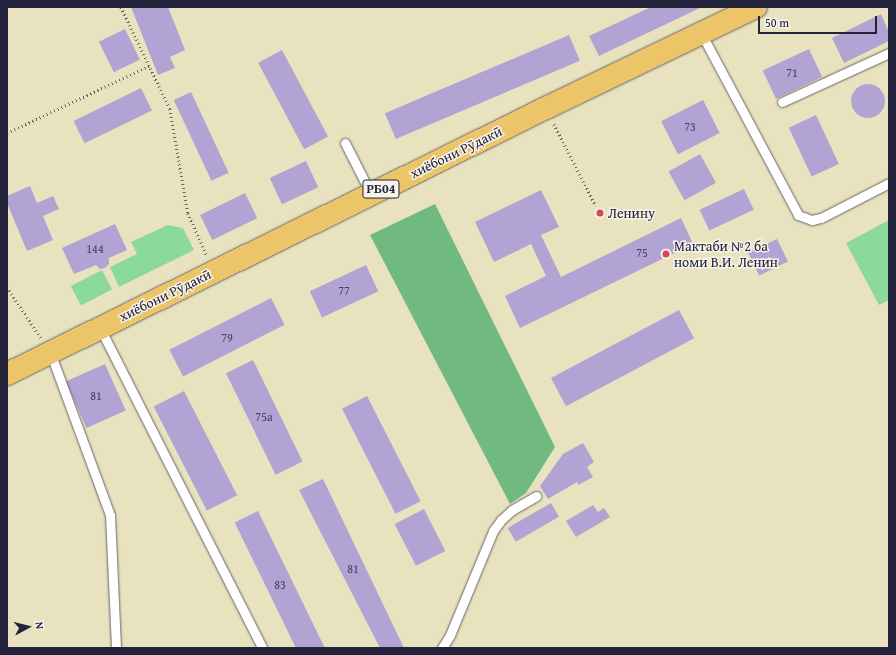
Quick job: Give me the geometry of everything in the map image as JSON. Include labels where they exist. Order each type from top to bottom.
[{"type":"main road","name":"хиёбони Рӯдакӣ","points":[[7,374],[546,108],[756,7]]},
{"type":"lane","points":[[701,33],[798,215],[812,220],[821,218],[889,184]]},
{"type":"lane","points":[[782,102],[889,53]]},
{"type":"lane","points":[[345,143],[371,194]]},
{"type":"lane","points":[[100,327],[262,648]]},
{"type":"lane","points":[[50,352],[110,515],[116,648]]},
{"type":"lane","points":[[442,648],[450,635],[493,531],[501,520],[512,510],[536,496]]},
{"type":"path","points":[[121,7],[170,109],[188,213],[214,271]]},
{"type":"path","points":[[7,133],[149,66]]},
{"type":"path","points":[[546,108],[596,206]]},
{"type":"path","points":[[7,287],[50,352]]},
{"type":"green space","points":[[435,204],[555,447],[526,493],[510,504],[370,235]]},
{"type":"green space","points":[[889,220],[889,300],[879,305],[846,243]]},
{"type":"green space","points":[[168,225],[183,228],[194,250],[119,287],[110,267],[137,254],[131,242]]},
{"type":"green space","points":[[102,270],[112,290],[81,305],[71,286]]},
{"type":"building","points":[[131,7],[168,7],[185,50],[170,57],[175,68],[158,75]]},
{"type":"building","points":[[651,7],[702,7],[599,56],[589,36]]},
{"type":"building","points":[[881,14],[889,32],[889,41],[844,63],[832,38]]},
{"type":"building","points":[[125,29],[140,60],[114,72],[99,42]]},
{"type":"building","points":[[569,35],[580,61],[396,139],[385,113]]},
{"type":"building","points":[[809,49],[822,77],[776,99],[763,71]]},
{"type":"building","points":[[282,50],[328,137],[304,149],[258,63]]},
{"type":"building","points":[[868,84],[880,89],[885,101],[880,113],[868,118],[856,113],[851,101],[856,89]]},
{"type":"building","points":[[141,88],[152,110],[85,143],[74,121]]},
{"type":"building","points":[[191,92],[229,173],[211,181],[174,100]]},
{"type":"building","points":[[703,100],[720,133],[678,154],[661,121]]},
{"type":"building","points":[[816,115],[839,164],[812,177],[789,128]]},
{"type":"building","points":[[700,154],[716,183],[685,200],[669,171]]},
{"type":"building","points":[[306,161],[318,187],[282,204],[270,178]]},
{"type":"building","points":[[30,186],[37,203],[53,196],[59,209],[43,216],[53,240],[27,251],[7,203],[7,196]]},
{"type":"building","points":[[744,189],[754,210],[709,231],[700,210]]},
{"type":"building","points":[[541,190],[559,227],[541,235],[561,277],[681,218],[693,244],[520,328],[505,296],[546,276],[531,244],[494,262],[475,222]]},
{"type":"building","points":[[245,193],[257,218],[212,240],[200,215]]},
{"type":"building","points":[[115,224],[127,250],[109,258],[109,264],[105,268],[100,269],[96,265],[74,274],[62,248]]},
{"type":"building","points":[[777,239],[788,261],[759,275],[748,253]]},
{"type":"building","points":[[366,265],[378,291],[322,317],[310,291]]},
{"type":"building","points":[[271,298],[285,325],[183,376],[169,350]]},
{"type":"building","points":[[679,310],[694,338],[566,406],[551,378]]},
{"type":"building","points":[[253,360],[303,462],[276,475],[226,373]]},
{"type":"building","points":[[105,364],[126,411],[86,428],[66,381]]},
{"type":"building","points":[[184,391],[237,495],[207,511],[154,406]]},
{"type":"building","points":[[367,396],[421,501],[396,514],[342,409]]},
{"type":"building","points":[[583,443],[594,462],[587,467],[593,477],[578,485],[577,482],[548,499],[540,486],[563,454]]},
{"type":"building","points":[[323,479],[404,648],[380,648],[299,490]]},
{"type":"building","points":[[551,503],[559,517],[516,542],[508,528]]},
{"type":"building","points":[[593,505],[598,512],[604,508],[610,517],[576,537],[566,521]]},
{"type":"building","points":[[424,509],[445,551],[416,566],[395,524]]},
{"type":"building","points":[[258,511],[325,648],[296,648],[235,522]]},
{"type":"place","name":"Ленину","points":[[600,213]]},
{"type":"place","name":"Мактаби №2 ба номи В.И. Ленин","points":[[666,254]]}]
